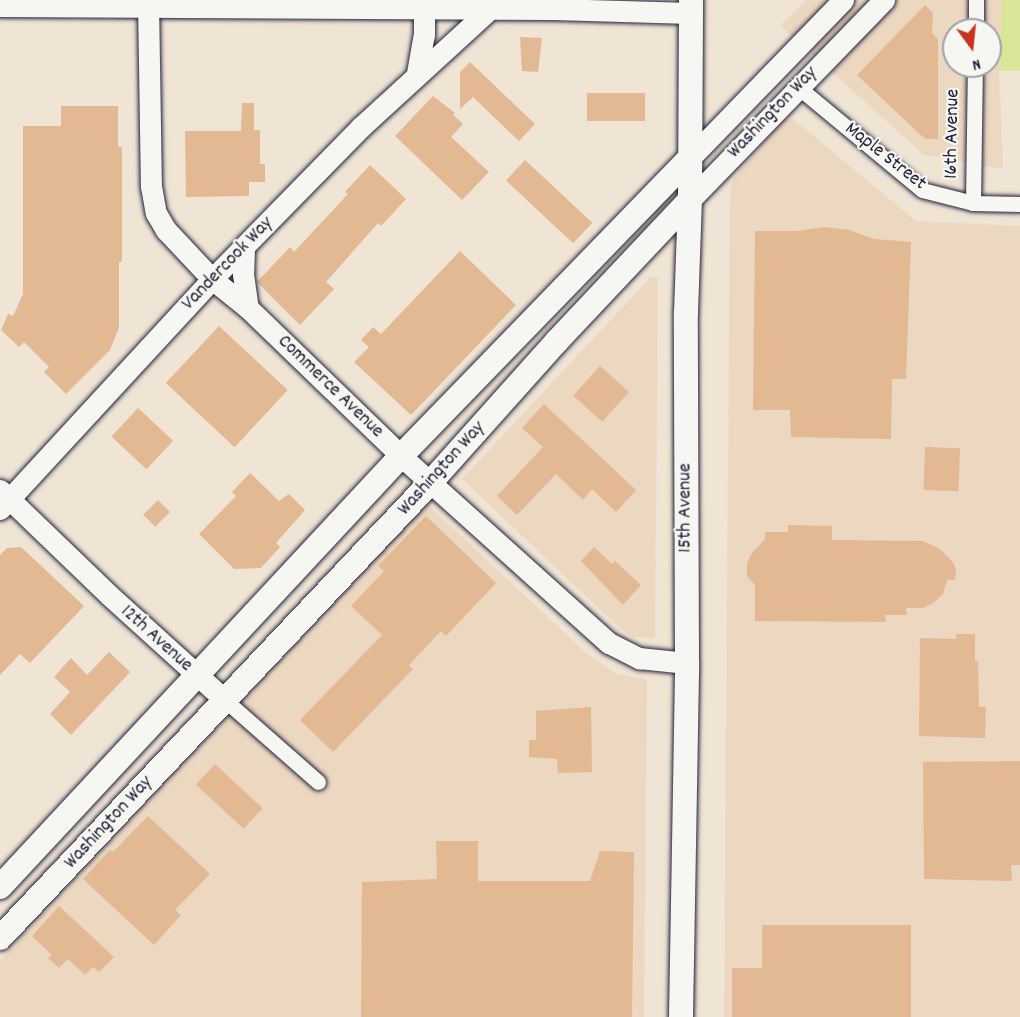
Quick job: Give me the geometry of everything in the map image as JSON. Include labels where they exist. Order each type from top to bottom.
[{"type":"main road","name":"15th Avenue","points":[[681,1017],[687,663],[686,313],[690,200],[691,7]]},
{"type":"main road","name":"Washington Way","points":[[0,887],[400,456],[690,158]]},
{"type":"main road","name":"Washington Way","points":[[0,938],[430,483],[557,341],[690,200]]},
{"type":"street","name":"Washington Way","points":[[690,158],[843,0]]},
{"type":"street","name":"Washington Way","points":[[690,200],[885,0]]},
{"type":"street","points":[[976,0],[976,18]]},
{"type":"street","name":"Commerce Avenue","points":[[148,4],[151,186],[156,213],[166,230],[212,279],[248,308],[400,456],[609,643],[639,658],[687,663]]},
{"type":"street","points":[[417,73],[424,35],[424,4]]},
{"type":"street","points":[[0,6],[424,4],[491,9],[691,7]]},
{"type":"street","name":"Vandercook Way","points":[[3,499],[212,279],[244,249],[361,127],[417,73],[434,63],[446,47],[491,9]]},
{"type":"street","name":"16th Avenue","points":[[973,203],[975,78]]},
{"type":"street","name":"Maple Street","points":[[798,87],[922,190],[973,203],[1020,204]]},
{"type":"street","points":[[244,249],[243,274],[248,308]]},
{"type":"street","name":"12th Avenue","points":[[3,499],[318,782]]},
{"type":"shaded area","points":[[803,0],[1002,0],[1001,18],[942,18],[942,78],[999,78],[1003,169],[924,155],[780,25],[805,2]]},
{"type":"shaded area","points":[[784,119],[793,119],[916,221],[1020,226],[1020,1017],[724,1017],[730,190],[734,178]]},
{"type":"shaded area","points":[[651,277],[658,278],[655,638],[633,637],[621,629],[462,479]]},
{"type":"shaded area","points":[[427,504],[584,651],[616,674],[647,680],[644,1017],[0,1017],[0,960]]},
{"type":"green space","points":[[1002,0],[1020,0],[1020,71],[1002,71]]},
{"type":"building","points":[[925,5],[933,13],[932,33],[938,39],[938,139],[925,139],[857,75]]},
{"type":"building","points":[[520,37],[542,38],[538,72],[522,71]]},
{"type":"building","points":[[470,62],[535,124],[519,141],[473,97],[460,109],[460,72]]},
{"type":"building","points":[[587,93],[645,93],[645,121],[587,121]]},
{"type":"building","points":[[433,96],[455,113],[453,115],[463,124],[451,137],[489,172],[462,200],[395,136]]},
{"type":"building","points":[[242,103],[254,103],[254,130],[260,130],[260,164],[265,164],[265,182],[249,182],[249,196],[186,197],[185,131],[241,131]]},
{"type":"building","points":[[61,106],[118,106],[118,147],[122,147],[122,262],[119,262],[119,327],[110,350],[66,394],[44,372],[49,367],[24,342],[19,347],[1,330],[8,314],[13,316],[23,294],[23,126],[61,126]]},
{"type":"building","points":[[525,160],[592,223],[573,243],[506,180]]},
{"type":"building","points":[[370,165],[406,199],[381,226],[378,223],[326,282],[334,289],[300,325],[257,282],[290,247],[294,252],[348,194],[345,192]]},
{"type":"building","points":[[824,227],[849,230],[874,239],[911,242],[906,379],[892,379],[891,439],[791,437],[790,410],[753,410],[755,231],[797,231]]},
{"type":"building","points":[[460,251],[516,305],[411,415],[354,362],[369,347],[361,340],[373,327],[381,334]]},
{"type":"building","points":[[219,326],[288,390],[235,447],[166,383]]},
{"type":"building","points":[[600,366],[629,392],[602,422],[573,396]]},
{"type":"building","points":[[544,404],[636,490],[616,512],[592,489],[583,500],[556,474],[517,515],[497,496],[543,447],[522,428]]},
{"type":"building","points":[[138,408],[173,441],[147,469],[111,437]]},
{"type":"building","points":[[925,447],[960,448],[958,491],[923,490]]},
{"type":"building","points":[[250,473],[279,501],[289,494],[305,510],[276,543],[280,547],[261,568],[234,569],[199,534],[236,496],[232,492]]},
{"type":"building","points":[[158,500],[170,512],[155,527],[143,515]]},
{"type":"building","points":[[426,516],[496,583],[446,636],[441,631],[409,665],[413,669],[333,752],[300,720],[382,635],[351,606],[384,571],[378,566]]},
{"type":"building","points":[[788,525],[832,526],[832,540],[923,541],[940,549],[952,561],[956,569],[955,580],[947,580],[943,594],[933,603],[923,608],[906,608],[907,615],[885,615],[886,622],[755,621],[755,585],[747,576],[747,563],[752,553],[765,539],[765,532],[788,532]]},
{"type":"building","points":[[21,547],[84,606],[30,663],[20,654],[0,675],[0,555],[7,548]]},
{"type":"building","points":[[594,547],[612,564],[615,561],[641,585],[623,605],[581,561]]},
{"type":"building","points":[[956,634],[975,634],[979,707],[986,707],[985,738],[919,736],[920,638],[956,639]]},
{"type":"building","points":[[109,652],[130,672],[71,735],[50,714],[70,692],[54,677],[71,658],[87,675]]},
{"type":"building","points":[[591,707],[592,772],[558,773],[557,759],[529,757],[529,740],[536,740],[536,711]]},
{"type":"building","points":[[1020,761],[1020,865],[1011,865],[1012,881],[924,879],[923,762]]},
{"type":"building","points":[[215,764],[263,808],[243,829],[196,784]]},
{"type":"building","points":[[148,816],[210,874],[175,910],[181,915],[154,945],[83,879],[110,850],[113,852]]},
{"type":"building","points":[[436,841],[478,841],[478,881],[590,881],[600,851],[634,852],[632,1017],[361,1017],[362,882],[437,879]]},
{"type":"building","points":[[59,906],[114,957],[99,972],[93,967],[85,975],[68,959],[59,968],[48,958],[52,955],[32,936]]},
{"type":"building","points":[[762,925],[911,925],[911,1017],[732,1017],[732,968],[762,968]]}]
